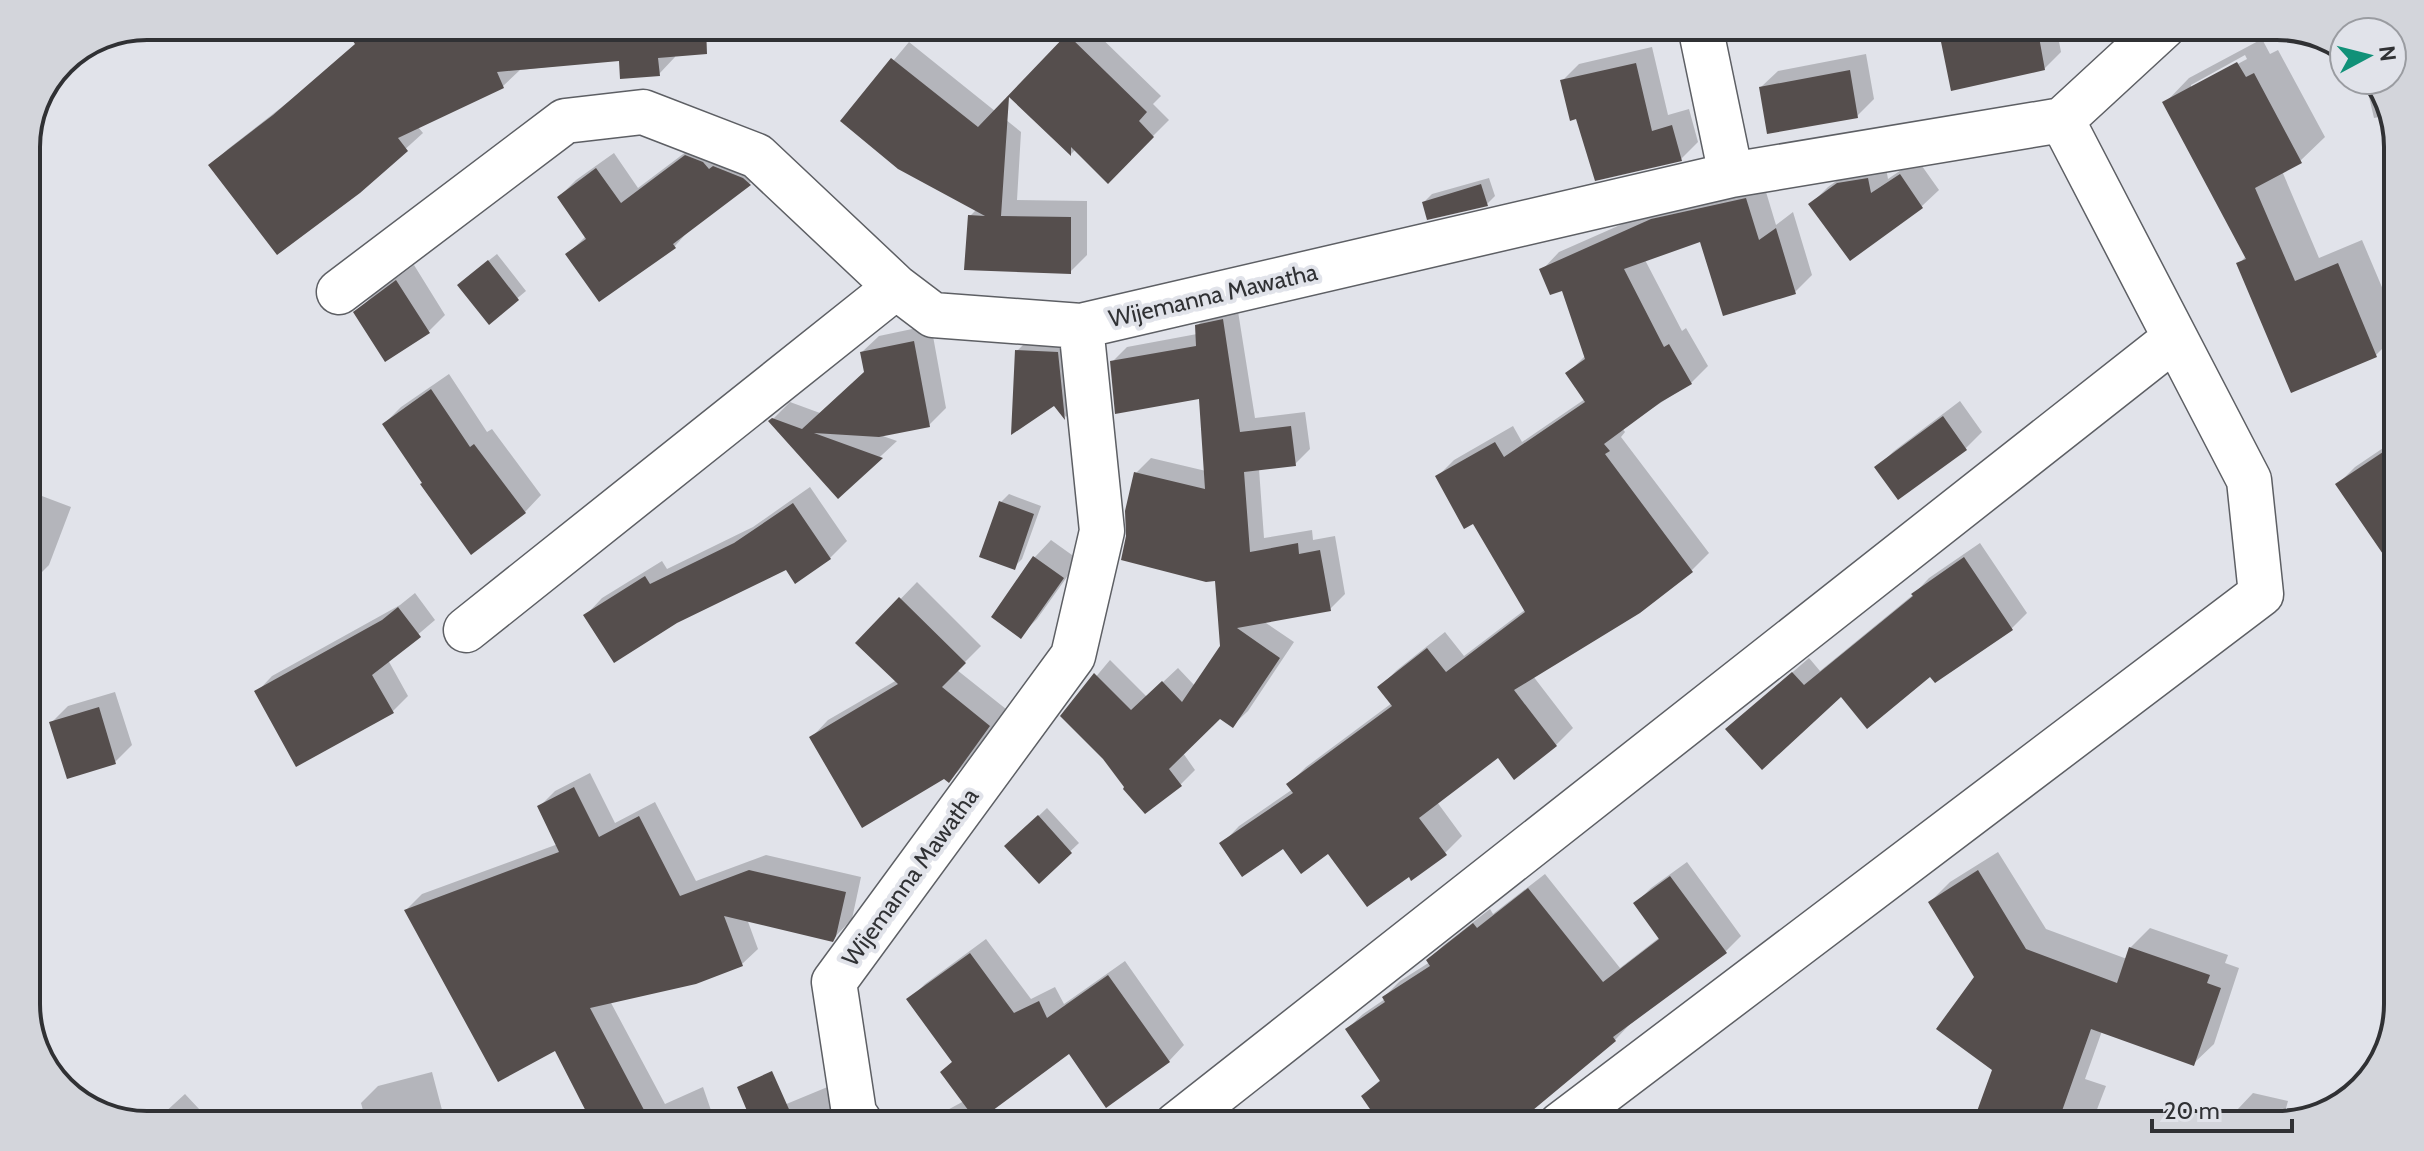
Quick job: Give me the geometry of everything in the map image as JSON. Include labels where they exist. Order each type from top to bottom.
[{"type":"street","points":[[1703,40],[1731,175]]},
{"type":"street","points":[[1578,1111],[2261,594],[2249,480],[2062,120],[2149,40]]},
{"type":"street","points":[[339,292],[565,121],[643,112],[757,156],[896,287],[933,315],[1081,326]]},
{"type":"street","name":"Wijemanna Mawatha","points":[[854,1111],[834,982],[1073,656],[1102,531],[1081,326],[1731,175],[2062,120]]},
{"type":"street","points":[[466,630],[896,287]]},
{"type":"street","points":[[1194,1111],[2174,339]]},
{"type":"building","points":[[352,40],[706,40],[707,54],[658,58],[660,76],[620,79],[619,61],[497,72],[504,88],[398,138],[408,151],[360,193],[277,255],[208,165],[273,115],[355,44]]},
{"type":"building","points":[[1061,40],[1073,40],[1147,112],[1139,121],[1154,137],[1108,184],[1071,147],[1071,156],[1009,97],[1001,216],[1071,217],[1071,274],[964,270],[968,215],[985,216],[898,169],[840,121],[891,58],[978,127]]},
{"type":"building","points":[[1941,40],[2040,40],[2045,70],[1951,91]]},
{"type":"building","points":[[2237,62],[2246,77],[2254,73],[2302,163],[2255,188],[2295,281],[2338,263],[2377,357],[2291,393],[2236,263],[2246,259],[2162,102]]},
{"type":"building","points":[[1636,63],[1652,131],[1672,125],[1682,161],[1595,181],[1576,119],[1570,121],[1560,80]]},
{"type":"building","points":[[1850,70],[1858,118],[1767,134],[1759,87]]},
{"type":"building","points":[[685,155],[703,162],[709,169],[713,166],[743,178],[751,185],[673,244],[676,248],[599,302],[565,254],[586,239],[557,197],[596,168],[621,203]]},
{"type":"building","points":[[1900,174],[1923,208],[1850,261],[1808,204],[1837,183],[1868,178],[1871,193]]},
{"type":"building","points":[[1481,184],[1488,206],[1427,220],[1422,202]]},
{"type":"building","points":[[1746,198],[1759,240],[1776,228],[1796,294],[1723,316],[1700,242],[1624,269],[1664,347],[1669,344],[1692,384],[1661,402],[1604,444],[1610,451],[1605,454],[1693,572],[1640,613],[1514,690],[1557,746],[1514,780],[1498,758],[1419,818],[1447,855],[1411,881],[1409,877],[1367,907],[1328,854],[1301,874],[1283,849],[1242,877],[1219,843],[1293,793],[1286,784],[1392,706],[1377,687],[1427,648],[1446,672],[1525,612],[1473,524],[1464,529],[1435,476],[1495,442],[1504,457],[1585,402],[1565,373],[1585,359],[1562,291],[1550,295],[1539,269],[1651,219]]},
{"type":"building","points":[[488,260],[519,300],[489,325],[457,285]]},
{"type":"building","points":[[396,280],[430,333],[385,362],[353,312]]},
{"type":"building","points":[[1223,319],[1240,432],[1291,426],[1296,466],[1244,472],[1250,552],[1298,543],[1299,554],[1320,550],[1331,611],[1237,628],[1280,658],[1233,728],[1220,719],[1169,769],[1182,786],[1145,814],[1103,759],[1060,716],[1094,673],[1131,710],[1162,681],[1182,702],[1220,646],[1215,581],[1206,582],[1121,560],[1126,536],[1125,511],[1134,472],[1205,489],[1199,399],[1115,414],[1110,361],[1196,346],[1195,325]]},
{"type":"building","points":[[914,341],[930,427],[879,437],[814,433],[883,458],[838,499],[768,421],[772,418],[802,429],[864,372],[860,352]]},
{"type":"building","points":[[1015,350],[1058,352],[1065,420],[1054,406],[1011,435]]},
{"type":"building","points":[[431,389],[470,447],[474,444],[526,513],[471,555],[382,424]]},
{"type":"building","points":[[1943,416],[1967,450],[1898,500],[1874,467]]},
{"type":"building","points":[[2384,451],[2384,556],[2335,484]]},
{"type":"building","points":[[999,501],[1034,514],[1015,570],[979,557]]},
{"type":"building","points":[[793,503],[831,559],[795,584],[786,570],[677,623],[614,663],[583,615],[645,576],[650,584],[734,543]]},
{"type":"building","points":[[1033,556],[1064,578],[1021,639],[991,617]]},
{"type":"building","points":[[1964,557],[2013,630],[1935,683],[1930,677],[1867,729],[1841,697],[1762,770],[1725,729],[1792,672],[1804,685],[1913,596],[1911,594]]},
{"type":"building","points":[[899,597],[966,663],[942,687],[990,726],[949,783],[944,779],[862,828],[809,737],[898,684],[855,643]]},
{"type":"building","points":[[398,607],[421,637],[372,675],[394,713],[296,767],[254,691],[382,620]]},
{"type":"building","points":[[99,707],[116,764],[67,779],[49,722]]},
{"type":"building","points":[[574,787],[599,837],[639,816],[680,896],[749,870],[846,892],[836,936],[833,942],[724,916],[743,966],[696,984],[590,1008],[645,1111],[586,1111],[555,1051],[498,1082],[404,910],[559,852],[537,806]]},
{"type":"building","points":[[1038,815],[1072,853],[1039,884],[1004,846]]},
{"type":"building","points":[[1978,870],[2026,949],[2117,983],[2129,947],[2210,975],[2207,983],[2221,988],[2194,1066],[2091,1029],[2062,1111],[1977,1111],[1992,1070],[1936,1029],[1974,977],[1928,902]]},
{"type":"building","points":[[1670,876],[1727,953],[1613,1037],[1616,1041],[1532,1111],[1371,1111],[1361,1096],[1380,1081],[1345,1029],[1385,1002],[1382,997],[1430,966],[1426,960],[1473,923],[1477,928],[1528,888],[1603,982],[1659,939],[1633,903]]},
{"type":"building","points":[[970,953],[1014,1013],[1039,1001],[1047,1018],[1108,975],[1170,1062],[1106,1108],[1069,1054],[992,1111],[969,1111],[940,1072],[952,1062],[906,999]]},
{"type":"building","points":[[772,1071],[790,1111],[747,1111],[737,1087]]}]
